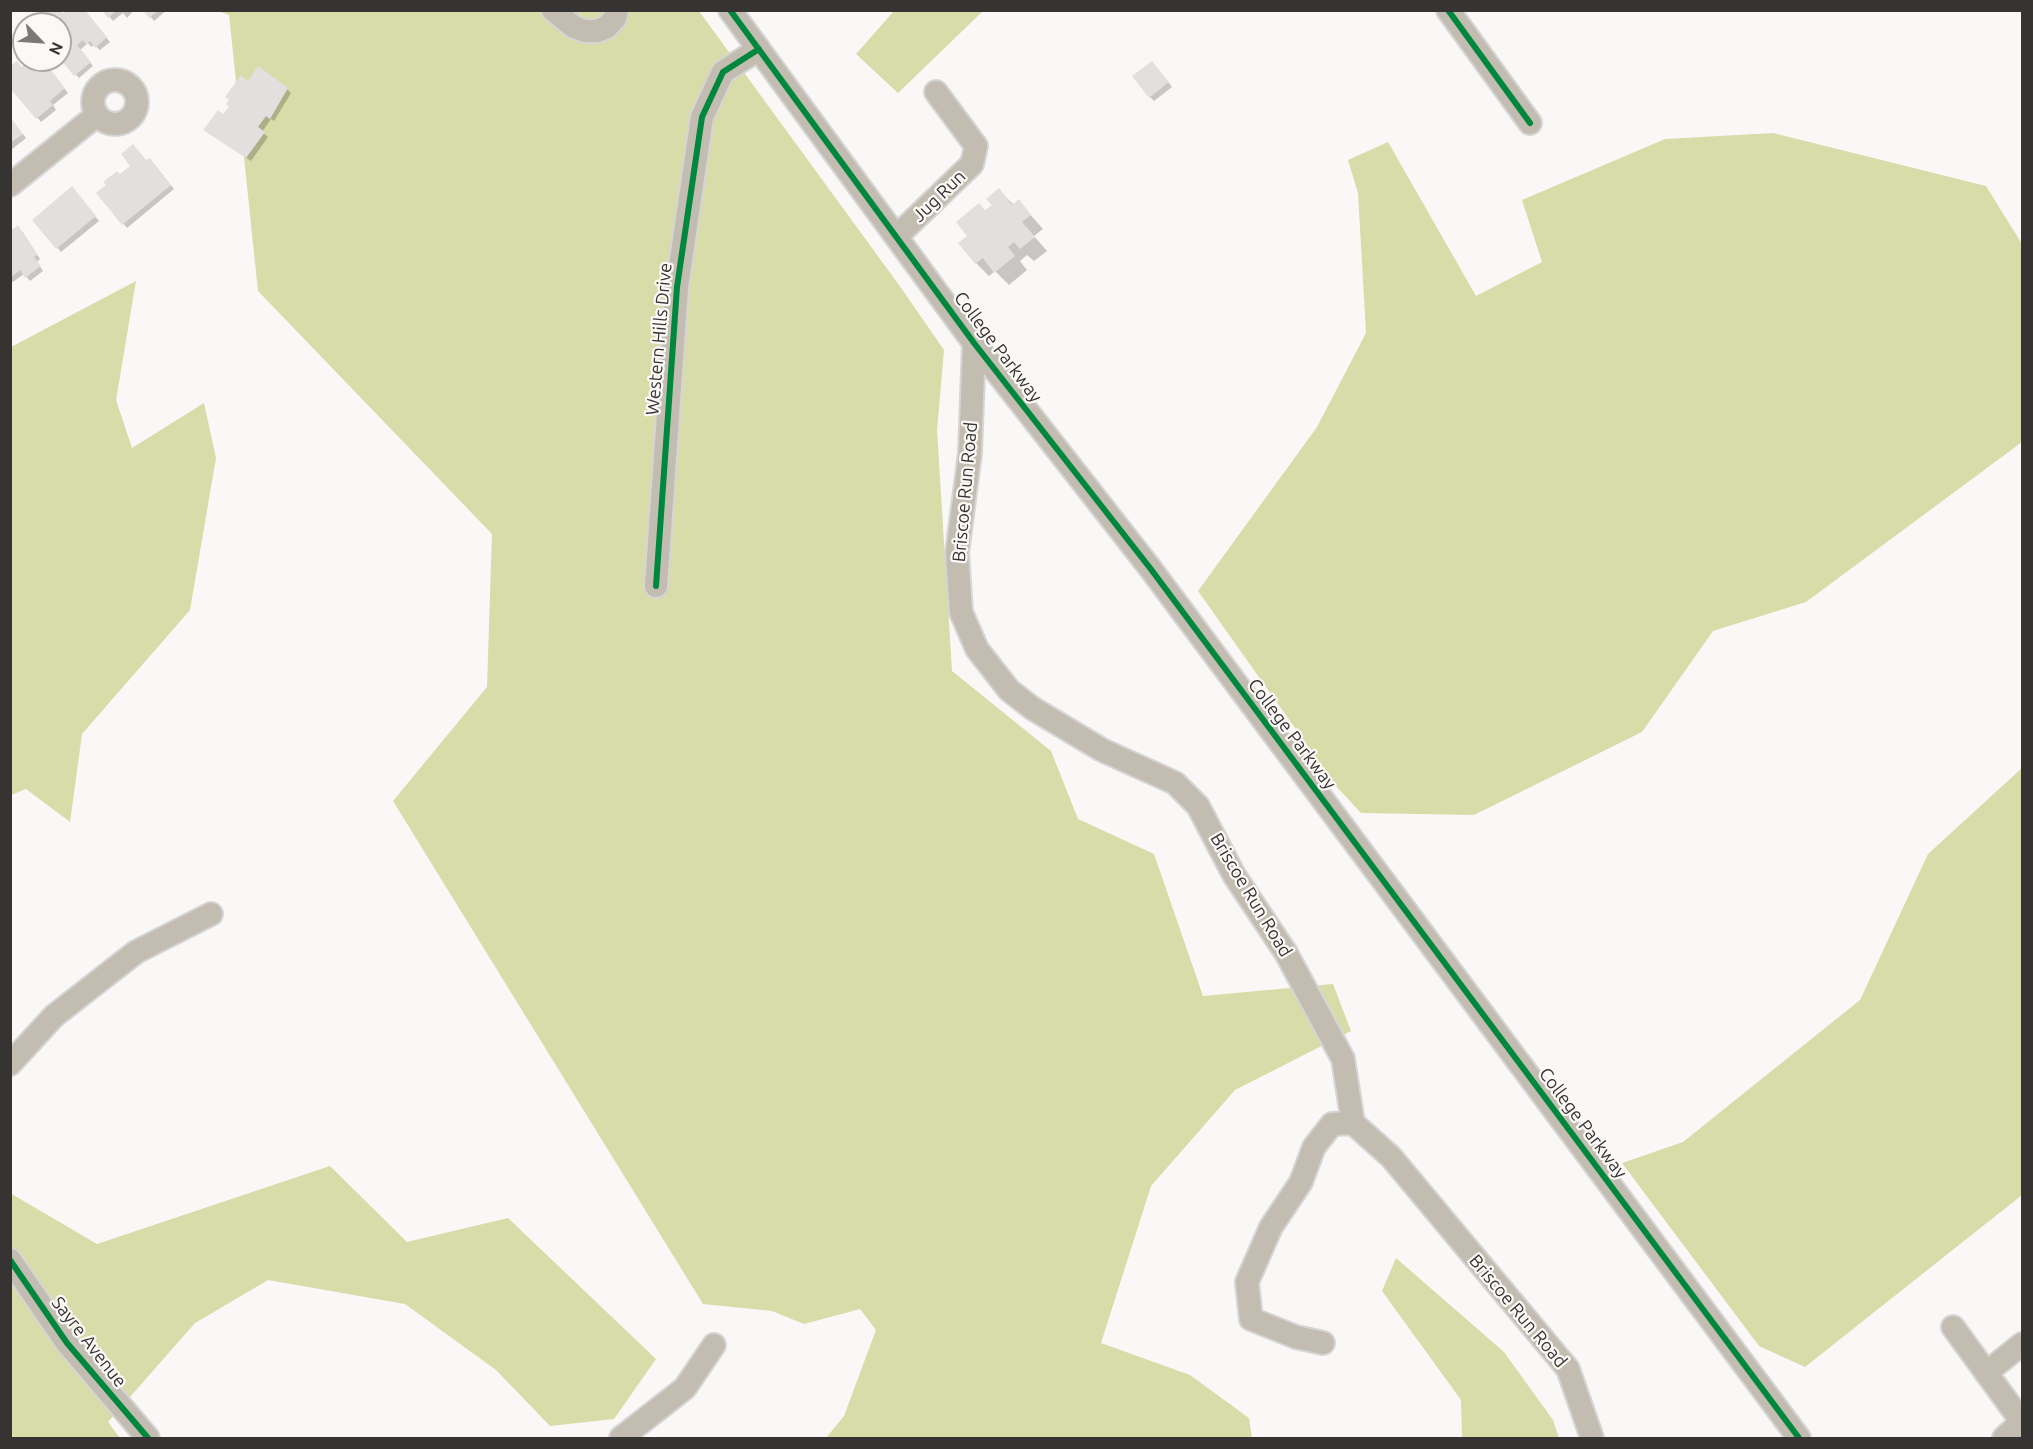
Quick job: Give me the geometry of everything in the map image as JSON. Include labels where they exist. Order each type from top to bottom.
[{"type":"street","points":[[553,10],[574,27],[585,31],[597,31],[607,27],[615,18],[617,10]]},
{"type":"street","name":"College Parkway","points":[[730,10],[974,343],[1150,568],[1799,1438]]},
{"type":"street","points":[[1448,10],[1530,123]]},
{"type":"street","name":"Western Hills Drive","points":[[656,586],[677,287],[702,117],[723,72],[759,49]]},
{"type":"street","name":"Jug Run","points":[[897,236],[972,164],[976,146],[936,92]]},
{"type":"street","points":[[10,185],[97,115]]},
{"type":"street","name":"Briscoe Run Road","points":[[974,343],[970,453],[957,553],[961,612],[977,650],[1009,690],[1032,708],[1102,750],[1175,783],[1198,806],[1234,875],[1287,953],[1343,1059],[1353,1123],[1391,1157],[1568,1369],[1592,1438]]},
{"type":"street","points":[[10,1064],[54,1016],[136,952],[210,914]]},
{"type":"street","points":[[1323,1343],[1296,1337],[1251,1318],[1247,1282],[1271,1227],[1301,1182],[1314,1147],[1332,1124],[1353,1123]]},
{"type":"street","name":"Sayre Avenue","points":[[10,1260],[67,1343],[148,1438]]},
{"type":"street","points":[[1953,1327],[2017,1415],[2019,1425],[2004,1438]]},
{"type":"street","points":[[1986,1373],[2022,1344]]},
{"type":"street","points":[[621,1438],[685,1388],[714,1346]]},
{"type":"green space","points":[[218,11],[699,11],[899,285],[944,350],[937,430],[952,671],[1051,751],[1078,819],[1154,854],[1203,996],[1333,984],[1351,1031],[1235,1090],[1151,1186],[1101,1343],[1190,1375],[1249,1418],[1252,1438],[826,1438],[844,1416],[876,1330],[860,1309],[804,1324],[772,1311],[703,1304],[393,801],[487,687],[492,534],[258,291],[229,15]]},
{"type":"green space","points":[[894,11],[983,11],[898,93],[856,54]]},
{"type":"green space","points":[[1773,133],[1986,186],[2022,244],[2022,442],[1806,602],[1713,631],[1642,732],[1474,815],[1361,813],[1336,786],[1198,591],[1317,427],[1366,333],[1358,193],[1348,160],[1388,142],[1476,296],[1542,262],[1522,200],[1665,139]]},
{"type":"green space","points":[[136,281],[116,400],[132,448],[204,403],[216,458],[190,610],[82,734],[70,822],[26,789],[11,795],[11,347]]},
{"type":"green space","points":[[2022,768],[2022,1195],[1805,1367],[1759,1346],[1622,1163],[1683,1142],[1860,1000],[1928,854]]},
{"type":"green space","points":[[330,1166],[407,1242],[508,1218],[656,1359],[614,1419],[550,1426],[496,1370],[405,1304],[268,1280],[195,1323],[108,1422],[120,1438],[11,1438],[10,1193],[97,1244]]},
{"type":"green space","points":[[1396,1258],[1504,1352],[1553,1420],[1559,1438],[1462,1438],[1461,1400],[1382,1291]]},
{"type":"building","points":[[66,10],[85,10],[107,37],[95,48],[90,41],[86,44],[83,40],[77,45],[91,62],[74,76],[71,72],[72,12],[64,12]]},
{"type":"building","points":[[102,10],[117,10],[108,18]]},
{"type":"building","points":[[143,10],[159,10],[149,18]]},
{"type":"building","points":[[1152,61],[1169,82],[1149,98],[1132,76]]},
{"type":"building","points":[[12,65],[12,72],[52,72],[65,88],[50,101],[53,105],[36,119],[10,88],[10,66]]},
{"type":"building","points":[[258,66],[288,88],[270,119],[266,116],[258,127],[265,132],[246,158],[203,130],[218,110],[223,114],[229,107],[226,104],[229,100],[225,97],[241,75],[248,81]]},
{"type":"building","points":[[10,117],[23,134],[10,143]]},
{"type":"building","points":[[133,144],[146,160],[150,158],[171,185],[122,225],[96,193],[106,185],[103,182],[117,171],[120,174],[130,166],[121,154]]},
{"type":"building","points":[[72,186],[96,216],[56,249],[32,220]]},
{"type":"building","points":[[999,188],[1012,205],[1019,199],[1031,215],[1022,222],[1035,237],[1020,249],[1014,242],[1008,247],[1015,256],[994,273],[983,258],[975,264],[958,243],[967,236],[956,222],[979,203],[985,210],[992,205],[986,199]]},
{"type":"building","points":[[18,225],[37,255],[34,257],[41,266],[25,278],[20,270],[10,278],[10,231]]},
{"type":"cycle path","points":[[730,10],[974,343],[1150,568],[1799,1438]]},
{"type":"cycle path","points":[[1448,10],[1530,123]]},
{"type":"cycle path","points":[[656,586],[677,287],[702,117],[723,72],[759,49]]},
{"type":"cycle path","points":[[10,1260],[67,1343],[148,1438]]}]
